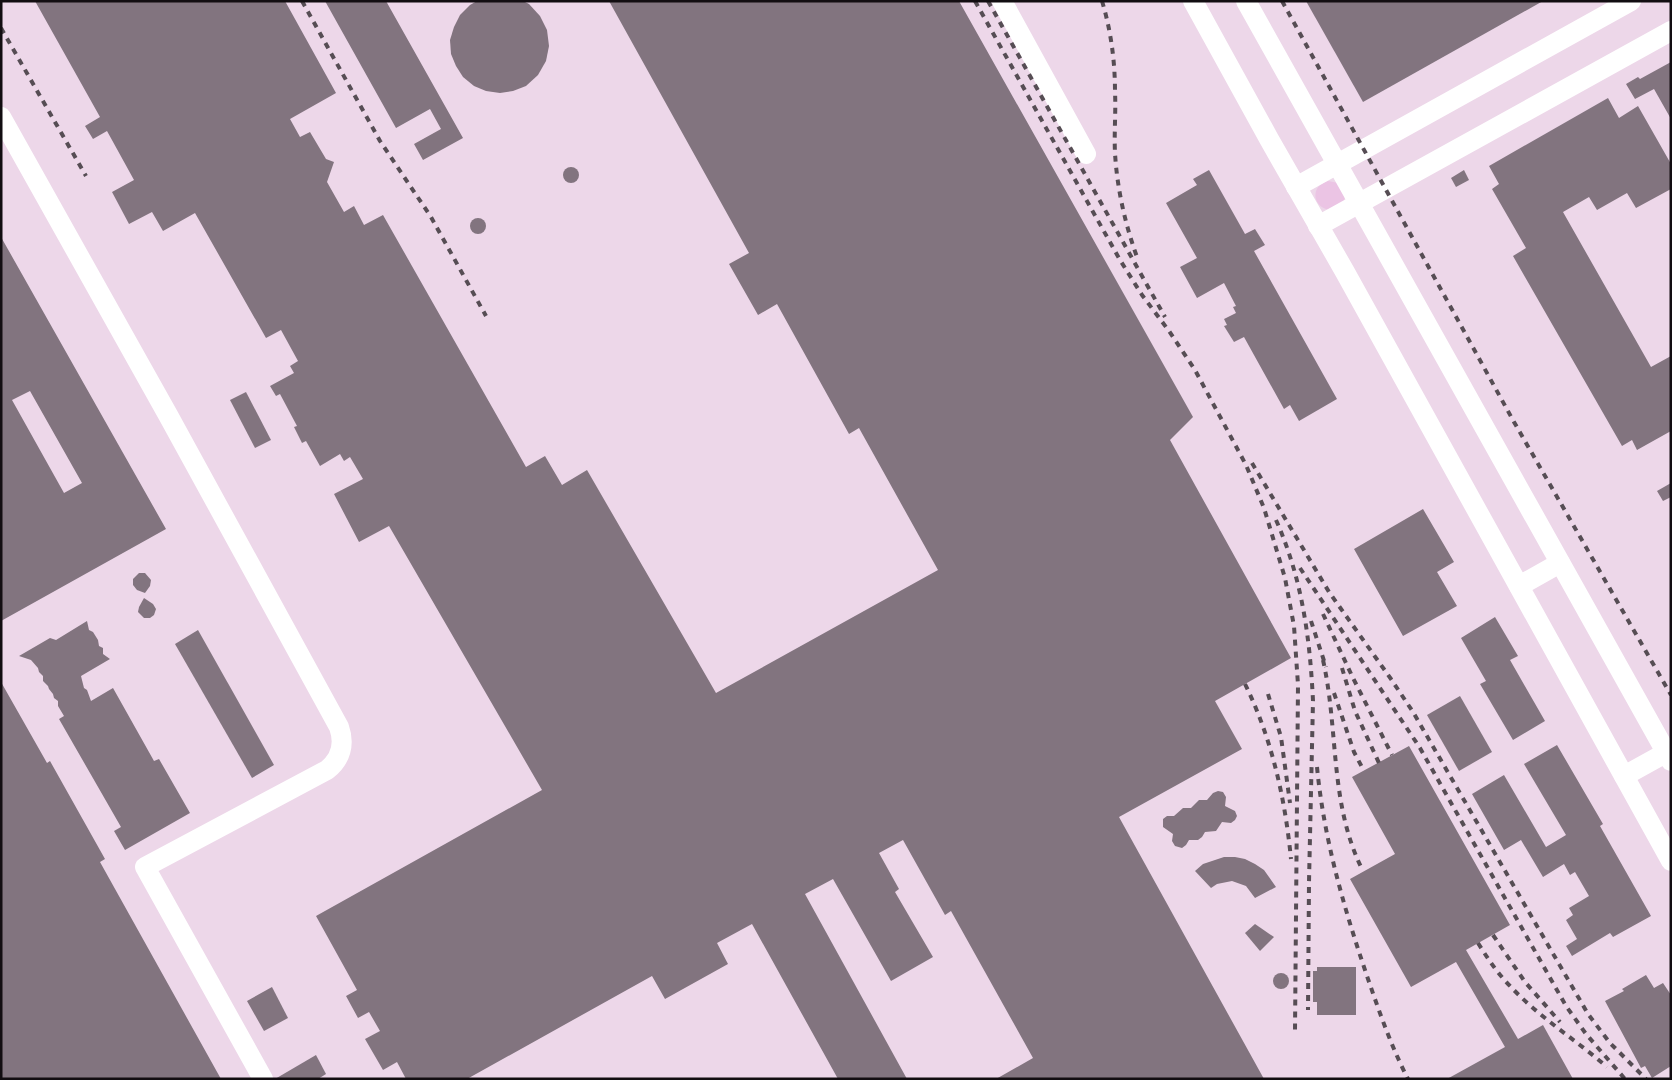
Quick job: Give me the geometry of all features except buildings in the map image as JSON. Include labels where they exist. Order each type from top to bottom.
[{"type":"lane","points":[[1002,1],[1086,154]]},
{"type":"lane","points":[[1193,1],[1671,861]]},
{"type":"lane","points":[[1246,1],[1669,755],[1624,776]]},
{"type":"lane","points":[[1296,187],[1631,1]]},
{"type":"lane","points":[[1318,226],[1671,31]]},
{"type":"lane","points":[[1,117],[168,415],[339,727],[342,736],[342,745],[337,759],[327,770],[145,867],[263,1079]]},
{"type":"lane","points":[[1519,586],[1560,562]]},
{"type":"shaded area","points":[[1,1],[1671,1],[1671,1079],[1,1079]]},
{"type":"shaded area","points":[[1328,181],[1338,183],[1345,196],[1344,201],[1329,210],[1319,204],[1315,196],[1318,187]]},
{"type":"railway","points":[[302,1],[380,141],[431,217],[486,316]]},
{"type":"railway","points":[[975,1],[1120,260],[1142,295],[1195,370],[1246,465],[1264,508],[1285,578],[1294,626],[1298,685],[1295,1031]]},
{"type":"railway","points":[[988,1],[1165,317]]},
{"type":"railway","points":[[1102,1],[1113,57],[1115,80],[1115,153],[1118,179],[1125,219],[1137,257]]},
{"type":"railway","points":[[1282,1],[1514,422],[1671,695]]},
{"type":"railway","points":[[1,28],[86,176]]},
{"type":"railway","points":[[1252,463],[1329,592],[1413,712],[1588,1014],[1610,1043],[1646,1079]]},
{"type":"railway","points":[[1276,520],[1285,542],[1298,586],[1307,631],[1312,678],[1308,1010]]},
{"type":"railway","points":[[1300,568],[1420,748],[1566,1006],[1586,1034],[1625,1079]]},
{"type":"railway","points":[[1323,614],[1392,755]]},
{"type":"railway","points":[[1311,621],[1326,667]]},
{"type":"railway","points":[[1323,660],[1328,687],[1340,794],[1352,846],[1363,871]]},
{"type":"railway","points":[[1342,668],[1355,711],[1379,763]]},
{"type":"railway","points":[[1245,684],[1263,726],[1276,769],[1291,859]]},
{"type":"railway","points":[[1334,693],[1354,752],[1364,771]]},
{"type":"railway","points":[[1268,694],[1281,737],[1290,803]]},
{"type":"railway","points":[[1317,767],[1330,847],[1343,899],[1381,1015],[1408,1079]]},
{"type":"railway","points":[[1493,935],[1525,982],[1560,1022]]},
{"type":"railway","points":[[1478,943],[1497,972],[1522,998],[1607,1067]]}]
